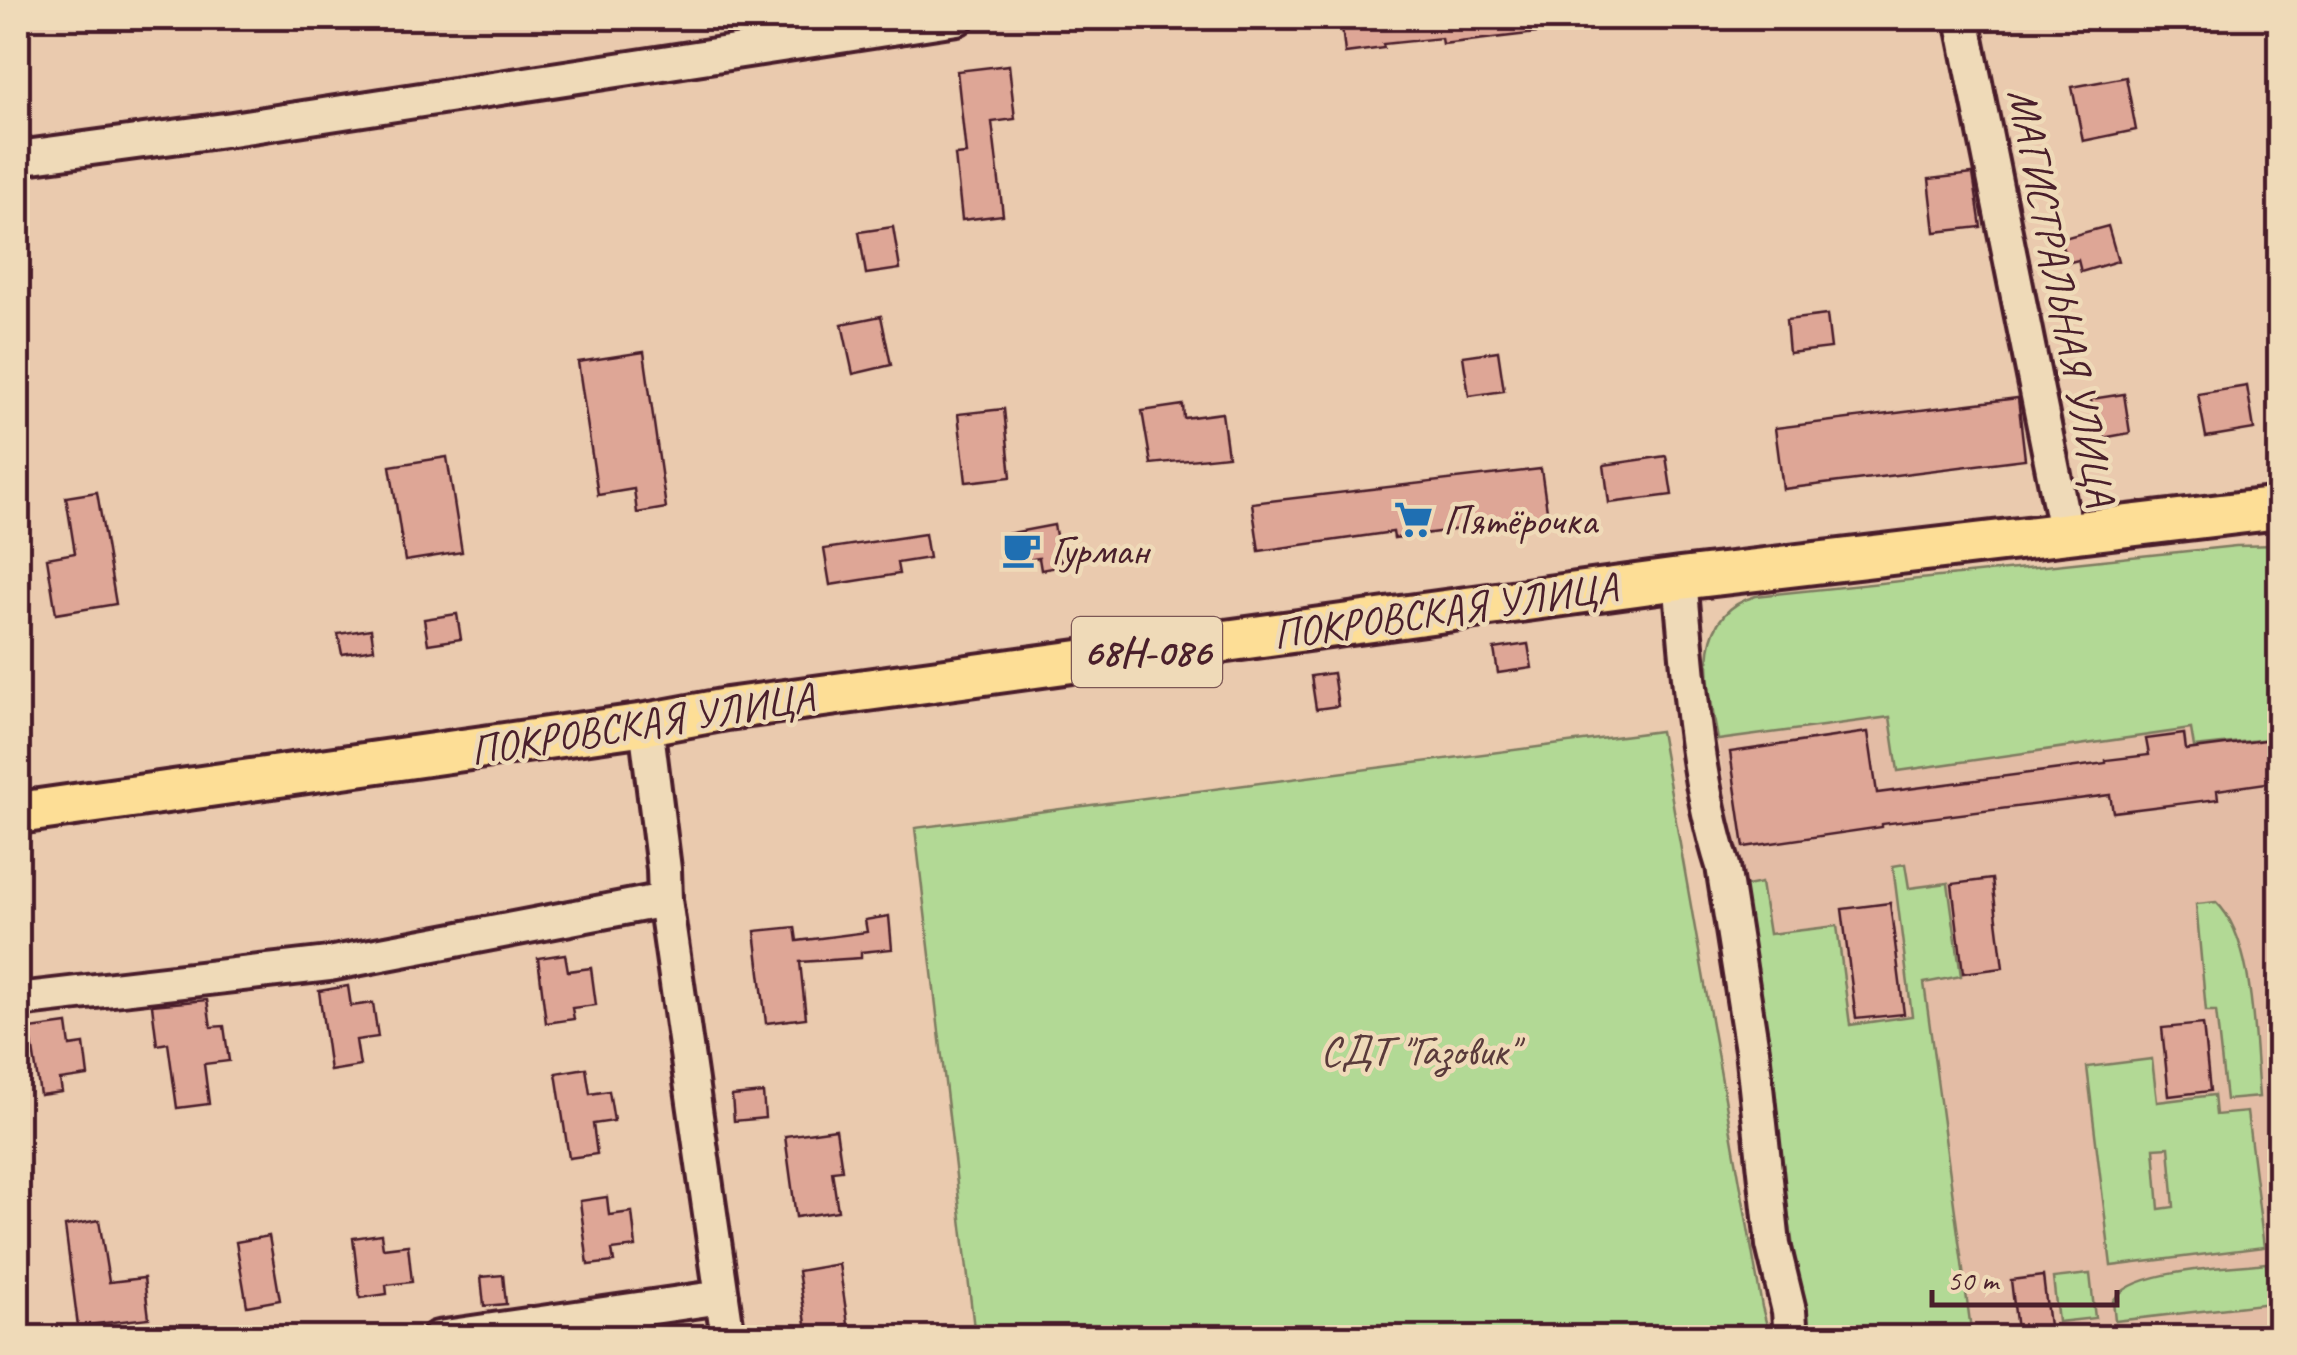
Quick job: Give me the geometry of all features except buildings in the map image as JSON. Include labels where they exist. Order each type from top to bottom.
[{"type":"main road","name":"ПОКРОВСКАЯ УЛИЦА","points":[[18,813],[646,724],[727,709],[1680,578],[2280,508]]},
{"type":"street","points":[[18,158],[958,18]]},
{"type":"street","name":"МАГИСТРАЛЬНАЯ УЛИЦА","points":[[1962,18],[2066,535]]},
{"type":"street","points":[[1680,578],[1691,702],[1714,837],[1723,866],[1752,1050],[1773,1245],[1790,1310],[1791,1338]]},
{"type":"street","points":[[646,724],[665,900],[728,1338]]},
{"type":"street","points":[[18,1000],[329,964],[665,900]]},
{"type":"street","points":[[438,1338],[722,1297]]},
{"type":"shaded area","points":[[2279,664],[2279,1337],[1806,1337],[1718,740]]},
{"type":"green space","points":[[2279,545],[2279,738],[2194,747],[2191,729],[1898,771],[1890,717],[1718,740],[1708,677],[1712,636],[1721,619],[1735,606],[1756,596],[2236,546]]},
{"type":"green space","name":"СДТ \"Газовик\"","points":[[1660,731],[1770,1337],[975,1337],[915,828]]},
{"type":"green space","points":[[1905,864],[1909,888],[1948,883],[1961,976],[1924,983],[1972,1337],[1806,1337],[1741,887],[1761,883],[1769,934],[1837,926],[1850,1025],[1912,1016],[1893,866]]},
{"type":"green space","points":[[2216,902],[2229,919],[2245,966],[2259,1097],[2226,1100],[2216,1011],[2206,1011],[2196,904]]},
{"type":"green space","points":[[2152,1059],[2157,1102],[2214,1095],[2216,1115],[2247,1112],[2264,1247],[2111,1266],[2087,1067]],"holes":[[[2169,1147],[2174,1207],[2159,1209],[2154,1148]]]},
{"type":"green space","points":[[2266,1263],[2271,1303],[2115,1321],[2113,1301],[2140,1282],[2184,1272]]},
{"type":"green space","points":[[2090,1274],[2095,1318],[2058,1322],[2053,1278]]},
{"type":"place","name":"Пятёрочка","points":[[1413,520]]},
{"type":"place","name":"Гурман","points":[[1021,550]]}]
